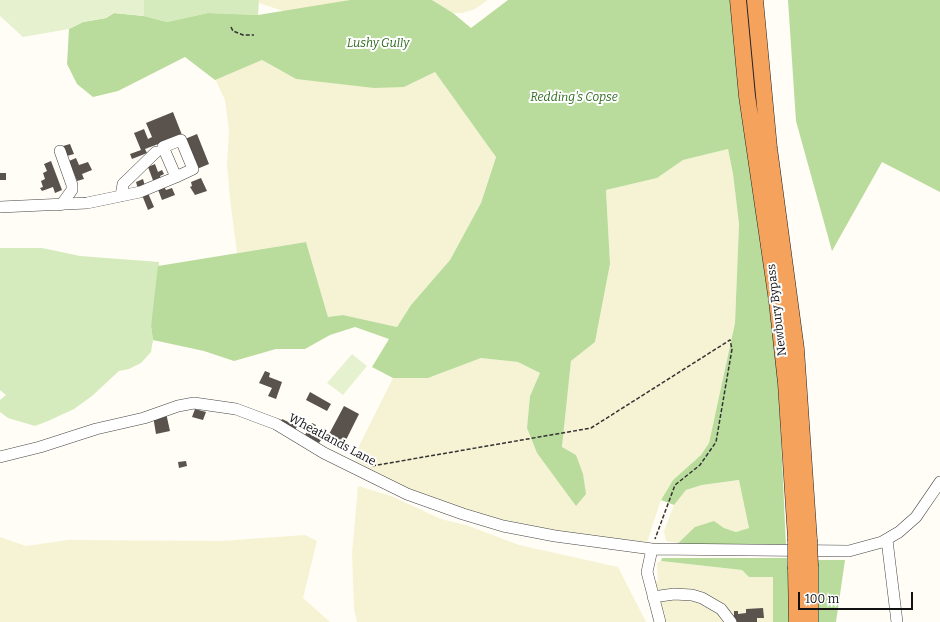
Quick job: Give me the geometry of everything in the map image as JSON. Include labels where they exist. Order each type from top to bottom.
[{"type":"highway","name":"Newbury Bypass","points":[[738,0],[747,96],[777,301],[802,540]]},
{"type":"highway","name":"Newbury Bypass","points":[[754,0],[769,148],[797,362],[803,568],[810,622]]},
{"type":"highway","name":"Newbury Bypass","points":[[797,622],[803,568]]},
{"type":"street","points":[[60,152],[72,185],[72,190],[61,205]]},
{"type":"street","points":[[121,196],[123,184],[156,152]]},
{"type":"street","points":[[0,207],[87,203],[140,192],[176,177]]},
{"type":"street","name":"Wheatlands Lane","points":[[0,457],[40,448],[96,429],[194,403],[236,408],[270,422],[324,453],[407,494],[463,514],[503,526],[555,536],[652,550],[849,550],[887,540]]},
{"type":"street","points":[[897,622],[887,540],[916,517],[940,482]]},
{"type":"street","points":[[652,550],[647,572],[660,622]]},
{"type":"street","points":[[653,597],[674,594],[692,595],[702,598],[721,609],[731,622]]},
{"type":"path","points":[[231,27],[233,31],[243,35],[254,35]]},
{"type":"path","points":[[356,468],[591,428],[730,340],[732,349],[716,442],[700,465],[675,485],[652,550]]},
{"type":"shaded area","points":[[259,0],[350,0],[286,12],[259,3]]},
{"type":"shaded area","points":[[432,0],[488,0],[475,9],[463,13],[453,13]]},
{"type":"shaded area","points":[[262,60],[296,79],[404,87],[435,72],[496,156],[481,203],[450,260],[411,305],[397,327],[343,315],[328,317],[306,242],[237,253],[227,164],[229,130],[225,100],[215,79]]},
{"type":"shaded area","points":[[728,149],[733,174],[739,224],[735,323],[709,443],[701,455],[673,480],[661,500],[647,542],[554,531],[503,522],[407,488],[356,461],[354,456],[393,378],[428,378],[481,358],[518,362],[540,373],[530,396],[527,428],[537,453],[576,505],[576,455],[562,448],[571,361],[595,342],[610,264],[606,190],[657,178],[683,160]]},
{"type":"shaded area","points":[[740,480],[749,528],[736,532],[724,528],[714,522],[695,528],[678,543],[666,541],[664,531],[674,505],[686,490],[702,485]]},
{"type":"shaded area","points":[[358,486],[391,496],[441,519],[466,525],[519,545],[618,567],[646,622],[357,622],[354,609],[352,554]]},
{"type":"shaded area","points":[[305,535],[317,541],[303,598],[330,622],[0,622],[0,537],[26,546],[68,540],[220,541]]},
{"type":"shaded area","points":[[661,561],[742,570],[749,577],[773,577],[773,622],[662,622],[652,581],[658,581],[657,563]]},
{"type":"green space","points":[[0,0],[144,0],[144,16],[114,13],[106,18],[83,22],[69,29],[23,37],[0,16]]},
{"type":"green space","points":[[144,0],[259,0],[258,15],[208,13],[167,22],[144,16]]},
{"type":"green space","points":[[350,0],[432,0],[453,13],[471,28],[508,0],[734,0],[757,212],[778,373],[786,546],[672,549],[695,527],[714,521],[724,528],[736,532],[749,528],[739,480],[702,485],[686,490],[674,505],[661,500],[673,480],[701,455],[709,443],[735,323],[739,224],[733,174],[728,149],[683,160],[657,178],[606,190],[610,264],[595,342],[571,361],[562,447],[576,455],[583,474],[586,494],[576,506],[537,453],[527,428],[530,396],[540,373],[518,362],[481,358],[428,378],[393,378],[372,367],[389,339],[355,327],[330,335],[305,349],[276,349],[234,361],[204,351],[153,340],[151,326],[158,266],[306,242],[328,317],[343,315],[397,327],[411,305],[450,260],[481,203],[496,157],[435,72],[404,87],[374,88],[296,79],[262,60],[215,80],[185,57],[118,91],[93,97],[77,84],[67,64],[69,29],[83,22],[106,18],[114,13],[144,16],[167,22],[208,13],[258,15]]},
{"type":"green space","points":[[788,0],[940,0],[940,192],[882,162],[832,251],[796,121]]},
{"type":"green space","points":[[0,248],[42,248],[80,256],[159,262],[157,294],[151,326],[153,340],[151,352],[141,363],[129,369],[119,371],[92,396],[74,409],[48,421],[35,426],[8,418],[0,412],[0,400],[6,395],[0,390]]},
{"type":"green space","points":[[352,354],[367,366],[343,395],[327,383]]},
{"type":"green space","points":[[662,558],[787,558],[791,622],[773,622],[773,577],[749,577],[742,570],[661,561]]},
{"type":"green space","points":[[818,560],[845,560],[836,622],[818,622]]},
{"type":"building","points":[[173,112],[182,135],[145,149],[147,153],[132,159],[130,154],[141,150],[134,133],[144,129],[148,139],[152,137],[146,123]]},
{"type":"building","points":[[197,134],[209,164],[197,169],[185,139]]},
{"type":"building","points":[[70,144],[74,154],[67,156],[63,146]]},
{"type":"building","points":[[76,158],[79,165],[88,162],[92,170],[82,174],[84,179],[77,181],[69,161]]},
{"type":"building","points":[[51,161],[62,190],[55,193],[53,187],[42,191],[40,188],[43,187],[41,181],[45,179],[43,173],[47,171],[44,164]]},
{"type":"building","points":[[155,164],[158,172],[162,170],[164,174],[160,176],[162,180],[154,183],[148,167]]},
{"type":"building","points":[[0,173],[6,173],[6,180],[0,180]]},
{"type":"building","points":[[201,178],[207,191],[195,195],[190,187],[192,186],[191,182]]},
{"type":"building","points":[[143,179],[145,186],[138,189],[136,182]]},
{"type":"building","points":[[163,185],[166,190],[172,188],[175,195],[162,200],[157,187]]},
{"type":"building","points":[[148,193],[154,207],[148,210],[142,195]]},
{"type":"building","points":[[265,371],[270,373],[269,377],[282,382],[276,399],[268,396],[272,388],[259,383]]},
{"type":"building","points":[[310,392],[331,404],[327,411],[306,400]]},
{"type":"building","points":[[344,406],[359,414],[344,444],[328,436]]},
{"type":"building","points":[[195,409],[206,412],[203,420],[192,417]]},
{"type":"building","points":[[166,413],[170,431],[156,434],[153,416]]},
{"type":"building","points":[[282,419],[297,426],[295,431],[279,425]]},
{"type":"building","points":[[312,423],[316,425],[313,431],[323,437],[319,443],[305,435]]},
{"type":"building","points":[[186,461],[187,466],[179,468],[178,462]]},
{"type":"building","points":[[763,608],[764,618],[757,618],[757,622],[734,622],[734,611],[738,611],[738,614],[746,613],[746,609]]},
{"type":"park label","name":"Lushy Gully","points":[[378,44]]},
{"type":"park label","name":"Redding's Copse","points":[[574,98]]}]
